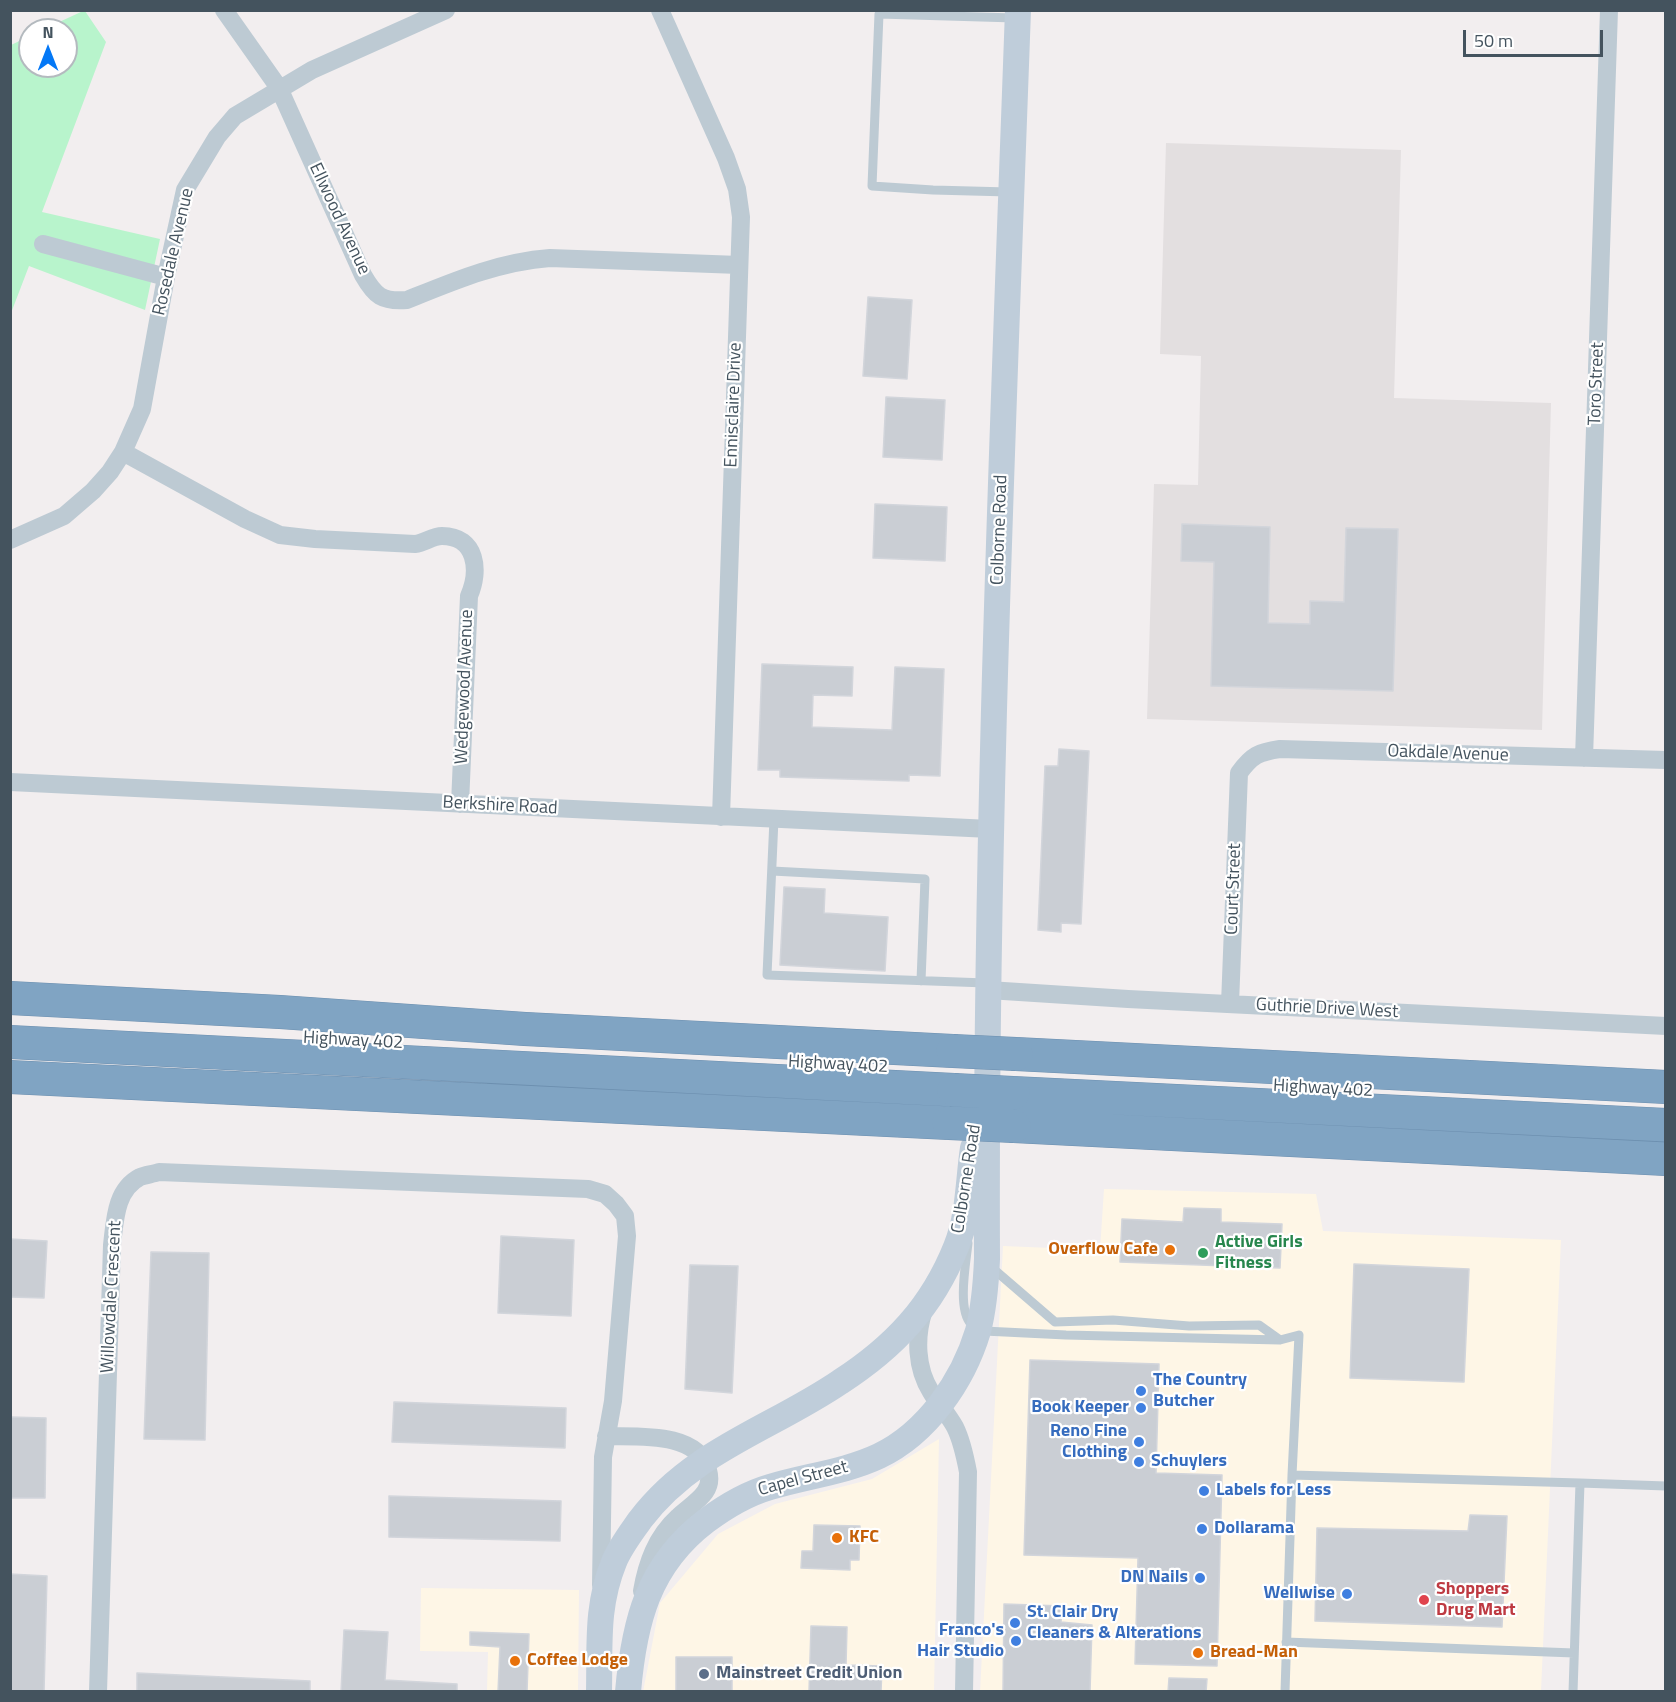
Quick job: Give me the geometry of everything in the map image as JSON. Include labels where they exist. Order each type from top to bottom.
[{"type":"highway","points":[[10,998],[268,1011],[525,1029],[953,1070]]},
{"type":"highway","name":"Highway 402","points":[[10,1023],[953,1070],[1007,1067],[1665,1106]]},
{"type":"highway","points":[[10,1042],[953,1070]]},
{"type":"highway","points":[[1007,1067],[1665,1087]]},
{"type":"highway","points":[[1007,1067],[1665,1125]]},
{"type":"highway","points":[[10,1077],[1665,1159]]},
{"type":"highway","points":[[10,1084],[106,1082]]},
{"type":"street","name":"Ellwood Avenue","points":[[224,10],[279,88],[363,275],[377,295],[395,301],[407,300],[487,268],[531,259],[739,265]]},
{"type":"street","name":"Rosedale Avenue","points":[[10,540],[63,516],[110,472],[123,452],[142,409],[166,277],[185,190],[217,137],[235,116],[279,88],[312,70],[446,10]]},
{"type":"street","name":"Ennisclaire Drive","points":[[660,10],[726,158],[735,182],[741,218],[722,817]]},
{"type":"street","name":"Toro Street","points":[[1584,758],[1609,10]]},
{"type":"street","name":"Colborne Road","points":[[940,1404],[967,1359],[978,1329],[985,1292],[1007,1067],[988,987],[990,829],[1018,14]]},
{"type":"street","points":[[43,244],[166,277]]},
{"type":"street","name":"Wedgewood Avenue","points":[[123,452],[245,519],[280,535],[415,544],[443,536],[459,541],[468,547],[476,571],[469,596],[460,804]]},
{"type":"street","name":"Oakdale Avenue","points":[[1239,773],[1245,764],[1261,752],[1280,749],[1665,760]]},
{"type":"street","name":"Court Street","points":[[1230,1004],[1239,773]]},
{"type":"street","name":"Berkshire Road","points":[[10,782],[990,829]]},
{"type":"street","name":"Guthrie Drive West","points":[[988,987],[1230,1004],[1665,1026]]},
{"type":"street","name":"Colborne Road","points":[[964,1692],[968,1472],[961,1440],[955,1427],[927,1384],[920,1362],[919,1326],[930,1295],[956,1247],[1007,1067]]},
{"type":"street","name":"Willowdale Crescent","points":[[98,1692],[112,1245],[119,1201],[127,1189],[140,1177],[159,1172],[588,1189],[605,1194],[625,1216],[627,1236],[613,1401],[606,1436]]},
{"type":"street","points":[[601,1605],[615,1560],[652,1504],[704,1459],[847,1377],[902,1334],[918,1315],[930,1295]]},
{"type":"street","points":[[967,1359],[954,1405],[965,1439],[968,1472]]},
{"type":"street","name":"Capel Street","points":[[638,1622],[648,1594],[669,1557],[686,1537],[724,1507],[768,1487],[844,1469],[880,1456],[915,1432],[940,1404]]},
{"type":"street","points":[[599,1692],[601,1520],[606,1436],[653,1438],[686,1443],[704,1459]]},
{"type":"street","name":"Capel Street","points":[[628,1692],[644,1580],[657,1543],[666,1528],[704,1493],[709,1484],[709,1472],[704,1459]]},
{"type":"lane","points":[[1012,192],[872,186],[879,14],[1018,14]]},
{"type":"lane","points":[[774,819],[767,975],[921,981],[988,987]]},
{"type":"lane","points":[[771,871],[925,879],[921,981]]},
{"type":"lane","points":[[966,1208],[968,1242],[964,1305],[969,1323],[978,1329],[1066,1335],[1280,1340],[1299,1335],[1285,1692]]},
{"type":"lane","points":[[987,1264],[1055,1322],[1113,1320],[1189,1326],[1259,1325],[1280,1340]]},
{"type":"lane","points":[[1292,1475],[1665,1486]]},
{"type":"lane","points":[[1573,1692],[1580,1484]]},
{"type":"lane","points":[[1286,1642],[1574,1653]]},
{"type":"shaded area","points":[[1166,143],[1401,150],[1394,398],[1551,403],[1542,730],[1147,719],[1154,484],[1198,485],[1201,356],[1160,354]]},
{"type":"shaded area","points":[[1104,1189],[1316,1194],[1323,1231],[1561,1240],[1541,1691],[980,1692],[1003,1246],[1100,1250]]},
{"type":"shaded area","points":[[939,1439],[934,1691],[643,1692],[660,1603],[718,1534],[775,1504],[872,1479]]},
{"type":"shaded area","points":[[421,1588],[579,1590],[578,1691],[487,1691],[488,1652],[420,1651]]},
{"type":"green space","points":[[85,11],[106,42],[42,212],[160,239],[145,310],[29,266],[11,313],[11,45],[18,42],[18,78],[78,78],[78,18],[68,18]]},
{"type":"building","points":[[868,297],[912,300],[907,379],[863,376]]},
{"type":"building","points":[[886,397],[945,400],[942,460],[883,457]]},
{"type":"building","points":[[875,504],[947,507],[945,561],[873,558]]},
{"type":"building","points":[[1182,524],[1270,527],[1268,623],[1310,624],[1310,601],[1344,602],[1346,528],[1398,529],[1393,691],[1211,686],[1214,562],[1181,561]]},
{"type":"building","points":[[762,664],[853,667],[852,696],[813,695],[812,727],[892,730],[895,667],[944,669],[940,776],[909,775],[909,781],[780,777],[780,770],[758,770]]},
{"type":"building","points":[[1059,749],[1089,751],[1081,924],[1061,923],[1061,932],[1038,930],[1045,766],[1058,766]]},
{"type":"building","points":[[784,887],[825,889],[824,913],[888,917],[885,971],[780,965]]},
{"type":"building","points":[[1184,1208],[1221,1209],[1221,1222],[1282,1224],[1280,1268],[1120,1262],[1122,1219],[1183,1222]]},
{"type":"building","points":[[501,1236],[574,1240],[571,1316],[498,1313]]},
{"type":"building","points":[[10,1239],[47,1241],[44,1298],[10,1297]]},
{"type":"building","points":[[151,1252],[209,1253],[205,1440],[144,1439]]},
{"type":"building","points":[[1354,1264],[1469,1269],[1464,1382],[1350,1378]]},
{"type":"building","points":[[690,1265],[738,1266],[732,1393],[685,1389]]},
{"type":"building","points":[[1030,1360],[1159,1364],[1156,1473],[1222,1475],[1217,1666],[1135,1664],[1138,1558],[1024,1555]]},
{"type":"building","points":[[394,1402],[566,1408],[565,1448],[392,1442]]},
{"type":"building","points":[[10,1417],[46,1418],[45,1498],[10,1498]]},
{"type":"building","points":[[389,1496],[561,1501],[560,1541],[389,1537]]},
{"type":"building","points":[[1470,1515],[1507,1516],[1502,1627],[1315,1621],[1317,1528],[1468,1531]]},
{"type":"building","name":"KFC","points":[[814,1525],[860,1526],[859,1560],[850,1560],[850,1570],[801,1568],[802,1551],[813,1551]]},
{"type":"building","points":[[10,1574],[47,1576],[44,1692],[10,1692]]},
{"type":"building","points":[[1004,1604],[1062,1606],[1061,1622],[1092,1625],[1090,1692],[1003,1692]]},
{"type":"building","points":[[811,1626],[847,1627],[846,1665],[882,1666],[881,1692],[809,1692]]},
{"type":"building","points":[[344,1630],[388,1632],[385,1680],[457,1684],[457,1692],[341,1692]]},
{"type":"building","points":[[470,1632],[529,1634],[527,1692],[498,1692],[500,1647],[470,1645]]},
{"type":"building","name":"Mainstreet Credit Union","points":[[676,1657],[732,1657],[732,1692],[676,1692]]},
{"type":"building","points":[[137,1673],[310,1681],[310,1692],[137,1692]]},
{"type":"building","points":[[1169,1678],[1207,1679],[1206,1692],[1168,1692]]},
{"type":"place","name":"Overflow Cafe","points":[[1170,1250]]},
{"type":"place","name":"Active Girls Fitness","points":[[1203,1253]]},
{"type":"place","name":"The Country Butcher","points":[[1141,1391]]},
{"type":"place","name":"Book Keeper","points":[[1141,1408]]},
{"type":"place","name":"Reno Fine Clothing","points":[[1139,1442]]},
{"type":"place","name":"Schuylers","points":[[1139,1462]]},
{"type":"place","name":"Labels for Less","points":[[1204,1491]]},
{"type":"place","name":"Dollarama","points":[[1202,1529]]},
{"type":"place","name":"KFC","points":[[837,1538]]},
{"type":"place","name":"DN Nails","points":[[1200,1578]]},
{"type":"place","name":"Wellwise","points":[[1347,1594]]},
{"type":"place","name":"Shoppers Drug Mart","points":[[1424,1600]]},
{"type":"place","name":"St. Clair Dry Cleaners & Alterations","points":[[1015,1623]]},
{"type":"place","name":"Franco's Hair Studio","points":[[1016,1641]]},
{"type":"place","name":"Bread-Man","points":[[1198,1653]]},
{"type":"place","name":"Coffee Lodge","points":[[515,1661]]},
{"type":"place","name":"Mainstreet Credit Union","points":[[704,1674]]}]
